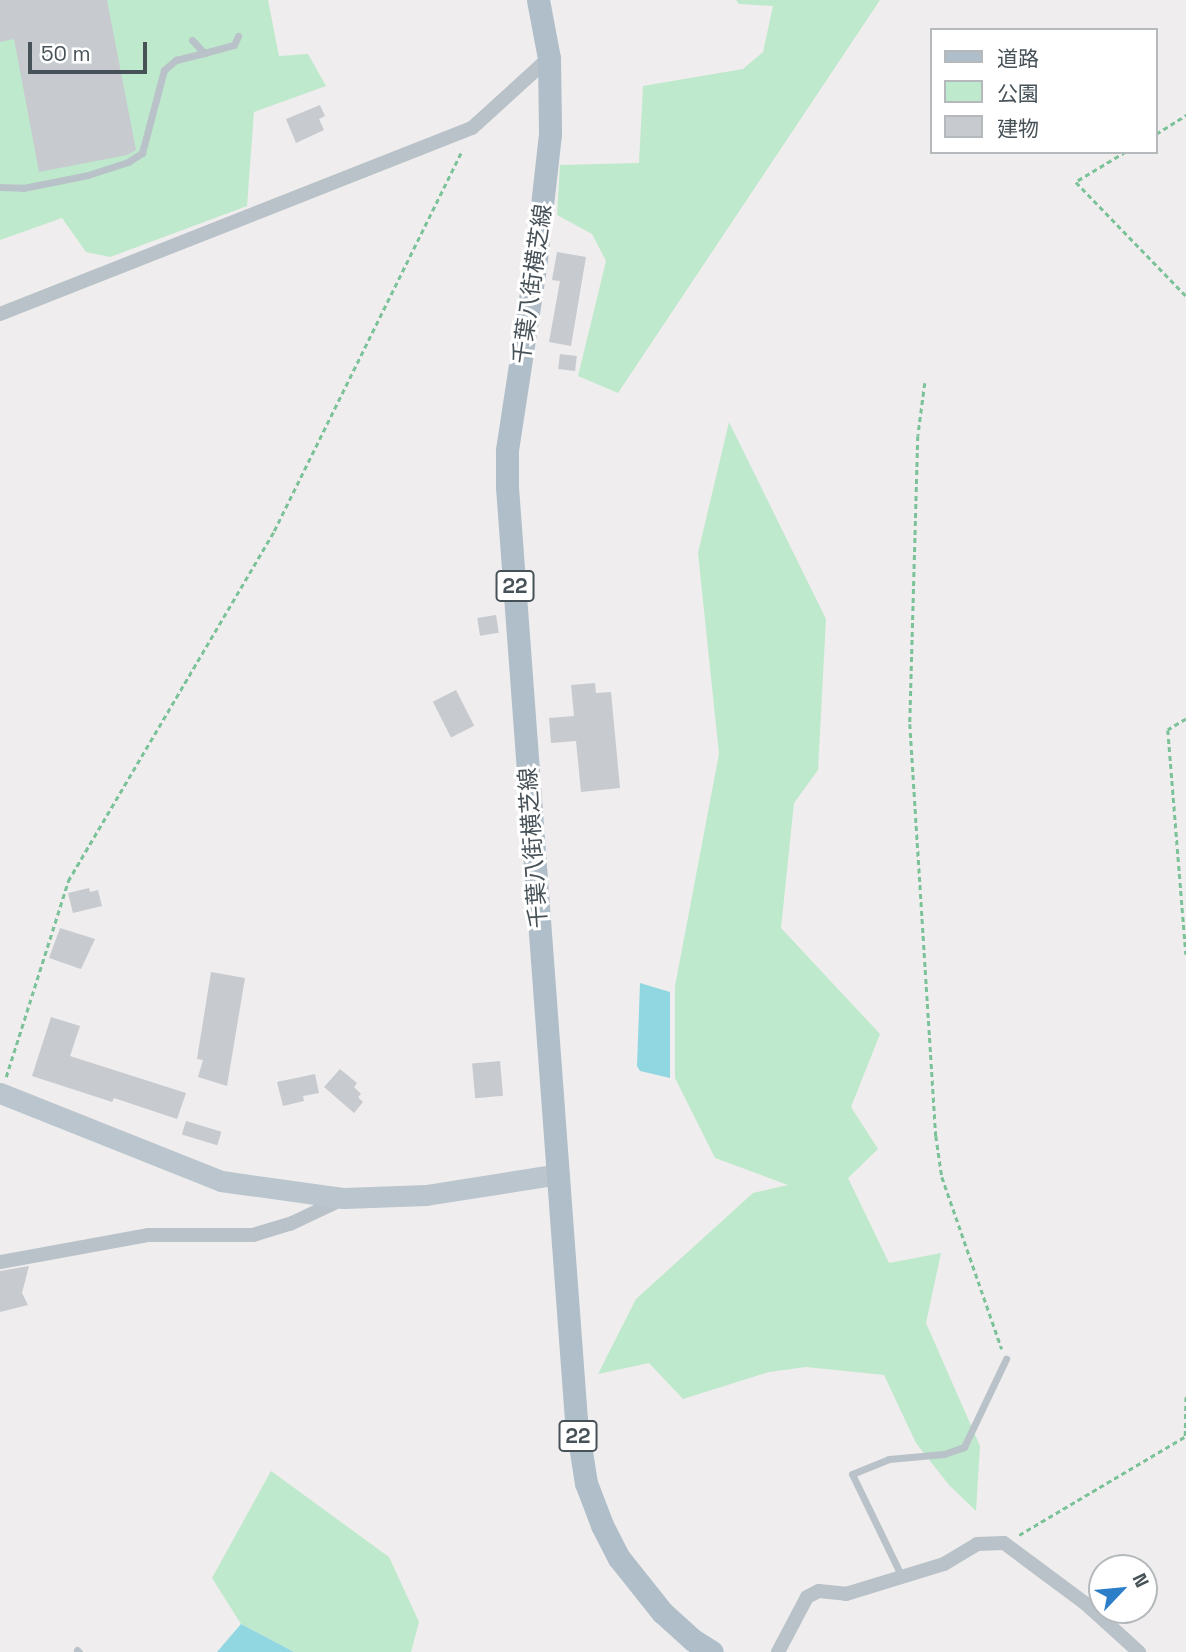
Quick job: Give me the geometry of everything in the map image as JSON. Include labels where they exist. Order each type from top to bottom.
[{"type":"main road","name":"千葉八街横芝線","points":[[538,0],[549,58],[550,134],[547,174],[507,451],[507,487],[576,1420],[586,1483],[601,1525],[636,1580],[662,1612],[693,1640],[712,1652]]},
{"type":"street","points":[[0,314],[472,128],[549,58]]},
{"type":"street","points":[[0,1094],[221,1181],[344,1198],[426,1195],[558,1174]]},
{"type":"street","points":[[0,1262],[148,1236],[253,1235],[290,1224],[344,1198]]},
{"type":"street","points":[[778,1652],[807,1597],[819,1591],[846,1594],[944,1564],[977,1544],[1004,1543],[1086,1604],[1139,1652]]},
{"type":"lane","points":[[0,187],[23,188],[88,175],[128,162],[142,153],[164,71],[176,60],[224,50],[234,45],[238,36]]},
{"type":"lane","points":[[192,40],[204,53]]},
{"type":"lane","points":[[902,1577],[852,1474],[889,1459],[944,1454],[964,1447],[1006,1359]]},
{"type":"path","points":[[1158,133],[1186,115]]},
{"type":"path","points":[[0,1094],[68,881],[274,531],[472,128]]},
{"type":"path","points":[[1123,154],[1076,182],[1186,296]]},
{"type":"path","points":[[925,383],[918,436],[910,724],[936,1136],[942,1177],[1006,1359]]},
{"type":"path","points":[[1186,719],[1168,730],[1186,954]]},
{"type":"path","points":[[1004,1543],[1185,1436],[1186,1397]]},
{"type":"green space","points":[[0,0],[268,0],[279,56],[308,54],[326,86],[254,112],[247,206],[110,257],[86,252],[62,218],[0,240]]},
{"type":"green space","points":[[736,0],[880,0],[618,393],[578,376],[606,261],[592,234],[557,215],[560,165],[639,163],[643,86],[743,69],[763,52],[773,6],[739,4]]},
{"type":"green space","points":[[729,422],[826,619],[818,770],[794,803],[781,928],[880,1034],[851,1107],[878,1149],[848,1178],[889,1263],[941,1253],[926,1323],[980,1446],[976,1511],[949,1485],[916,1443],[884,1375],[806,1367],[769,1372],[683,1399],[649,1363],[598,1374],[636,1299],[753,1193],[788,1185],[715,1158],[675,1078],[675,986],[719,754],[698,553]]},
{"type":"green space","points":[[271,1471],[389,1557],[419,1622],[411,1652],[294,1652],[241,1624],[212,1578]]},
{"type":"water","points":[[640,983],[670,992],[670,1078],[640,1071],[637,1066]]},
{"type":"water","points":[[241,1624],[294,1652],[217,1652]]},
{"type":"building","points":[[0,0],[107,0],[136,150],[127,155],[39,172],[14,39],[0,42]]},
{"type":"building","points":[[320,105],[325,116],[319,119],[324,130],[296,143],[286,119]]},
{"type":"building","points":[[557,252],[586,257],[571,346],[549,342],[560,281],[552,280]]},
{"type":"building","points":[[560,354],[577,356],[575,371],[558,369]]},
{"type":"building","points":[[496,615],[499,633],[480,636],[477,618]]},
{"type":"building","points":[[595,683],[596,693],[611,692],[620,788],[581,792],[576,741],[551,743],[549,718],[574,716],[571,685]]},
{"type":"building","points":[[456,690],[474,726],[451,737],[433,702]]},
{"type":"building","points":[[89,888],[90,892],[98,890],[102,906],[73,913],[68,893]]},
{"type":"building","points":[[60,928],[95,939],[81,969],[49,958]]},
{"type":"building","points":[[211,972],[245,978],[227,1086],[198,1077],[203,1060],[197,1059]]},
{"type":"building","points":[[51,1017],[80,1026],[70,1056],[186,1093],[177,1119],[114,1098],[112,1102],[32,1076]]},
{"type":"building","points":[[500,1061],[503,1096],[475,1098],[472,1063]]},
{"type":"building","points":[[340,1069],[357,1083],[354,1087],[361,1094],[358,1097],[363,1102],[354,1113],[324,1087]]},
{"type":"building","points":[[315,1074],[319,1093],[303,1096],[304,1101],[283,1106],[277,1082]]},
{"type":"building","points":[[186,1121],[221,1132],[217,1145],[182,1134]]},
{"type":"building","points":[[29,1266],[22,1293],[28,1305],[0,1312],[0,1271]]}]
